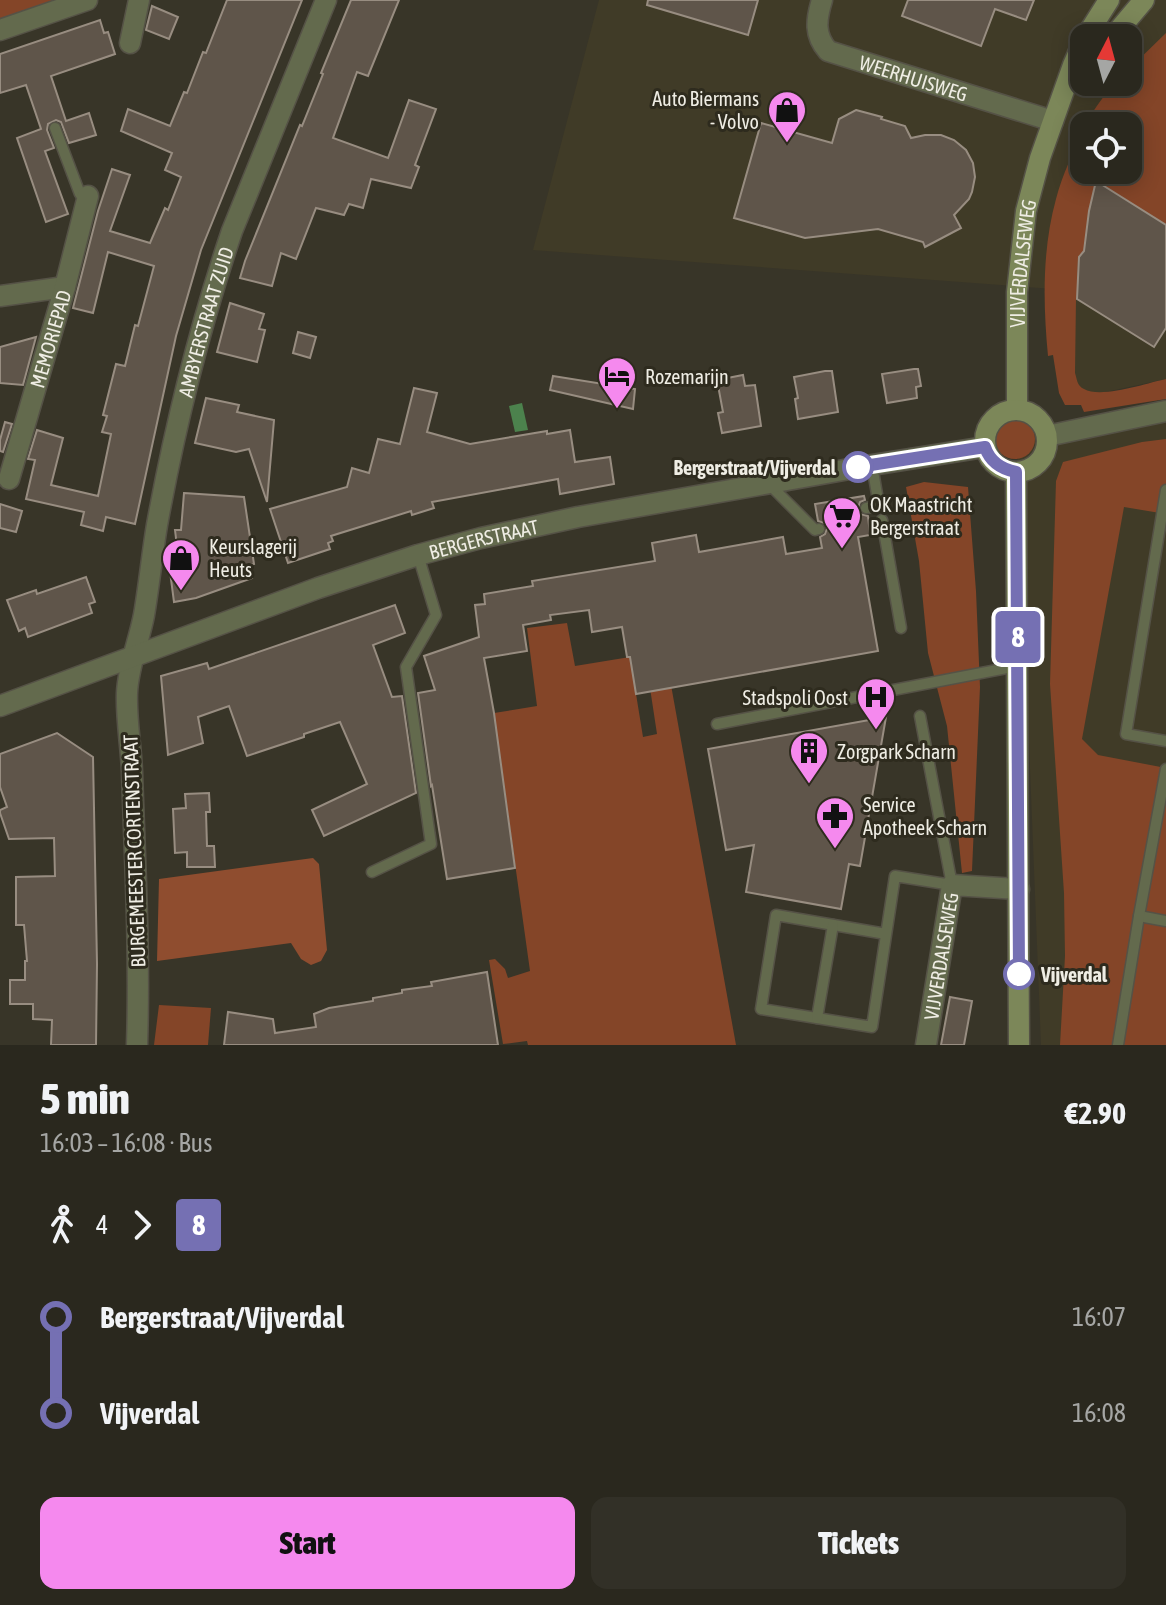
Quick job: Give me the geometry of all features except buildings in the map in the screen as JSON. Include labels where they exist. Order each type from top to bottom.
[{"type":"main road","name":"VIJVERDALSEWEG","points":[[1094,24],[1109,0]]},
{"type":"main road","points":[[1124,24],[1144,0]]},
{"type":"main road","name":"VIJVERDALSEWEG","points":[[1017,409],[1019,263],[1026,211],[1070,73]]},
{"type":"main road","name":"VIJVERDALSEWEG","points":[[1053,121],[1070,95]]},
{"type":"main road","points":[[1017,409],[1037,417],[1044,425],[1047,436],[1042,459],[1035,466],[1016,472],[997,465],[985,447],[986,433],[992,421],[1003,412],[1017,409]]},
{"type":"main road","points":[[1016,472],[1019,1045]]},
{"type":"street","points":[[0,30],[87,0]]},
{"type":"street","points":[[130,43],[139,0]]},
{"type":"street","name":"AMBYERSTRAAT ZUID","points":[[133,658],[177,433],[219,270],[326,0]]},
{"type":"street","name":"WEERHUISWEG","points":[[822,0],[818,13],[818,34],[828,51],[1053,121]]},
{"type":"street","name":"MEMORIEPAD","points":[[9,479],[88,196]]},
{"type":"street","points":[[0,296],[65,287]]},
{"type":"street","points":[[1047,436],[1166,411]]},
{"type":"street","name":"BERGERSTRAAT","points":[[0,706],[318,588],[418,555],[514,530],[985,447]]},
{"type":"street","name":"BURGEMEESTER CORTENSTRAAT","points":[[133,658],[127,703],[138,978],[137,1045]]},
{"type":"street","name":"VIJVERDALSEWEG","points":[[926,1045],[952,885],[1019,889]]},
{"type":"lane","points":[[55,128],[80,194],[88,196]]},
{"type":"lane","points":[[872,465],[901,628]]},
{"type":"lane","points":[[767,483],[815,530],[819,529]]},
{"type":"lane","points":[[1166,490],[1162,538],[1126,734],[1166,741]]},
{"type":"lane","points":[[866,508],[879,506]]},
{"type":"lane","points":[[803,518],[817,516]]},
{"type":"lane","points":[[868,522],[882,520]]},
{"type":"lane","points":[[372,872],[431,844],[406,667],[436,615],[418,555]]},
{"type":"lane","points":[[717,724],[1018,666]]},
{"type":"lane","points":[[886,934],[776,915],[761,1009],[872,1027],[895,876],[952,885],[920,716]]},
{"type":"lane","points":[[1118,1045],[1166,769]]},
{"type":"lane","points":[[1139,916],[1166,921]]},
{"type":"lane","points":[[817,1018],[833,925]]},
{"type":"shaded area","points":[[0,0],[76,0],[0,25]]},
{"type":"shaded area","points":[[599,0],[1166,0],[1166,379],[1101,393],[1064,391],[1054,289],[533,250]]},
{"type":"shaded area","points":[[1166,33],[1166,225],[1099,184],[1142,184],[1142,112],[1093,112],[1105,96],[1142,96],[1142,56]]},
{"type":"shaded area","points":[[1070,159],[1070,184],[1096,184],[1083,260],[1078,258],[1075,373],[1078,382],[1084,389],[1101,392],[1166,379],[1166,399],[1084,412],[1081,405],[1065,405],[1059,393],[1053,355],[1048,356],[1045,277],[1051,218]]},
{"type":"shaded area","points":[[522,403],[528,430],[515,432],[509,406]]},
{"type":"shaded area","name":"Vijverdal","points":[[1166,413],[1166,1045],[1041,1045],[1017,442]]},
{"type":"shaded area","points":[[1015,419],[1029,425],[1035,439],[1029,453],[1015,459],[1001,453],[995,439],[1001,425]]},
{"type":"shaded area","points":[[1166,439],[1166,514],[1124,507],[1082,739],[1098,755],[1166,768],[1166,1045],[1060,1045],[1065,956],[1064,893],[1050,684],[1056,481],[1063,462]]},
{"type":"shaded area","points":[[924,482],[968,487],[980,687],[972,871],[962,873],[947,726],[928,653],[919,561],[906,487]]},
{"type":"shaded area","points":[[567,623],[575,666],[630,657],[643,737],[657,734],[650,688],[671,685],[736,1045],[528,1045],[527,1041],[503,1044],[489,960],[495,959],[505,969],[508,978],[530,971],[494,713],[537,706],[527,628]]},
{"type":"shaded area","points":[[313,858],[319,864],[327,950],[321,961],[311,965],[301,959],[291,943],[157,961],[159,879]]},
{"type":"shaded area","points":[[159,1005],[211,1008],[208,1045],[154,1045]]},
{"type":"bus line","name":"8","points":[[858,467],[985,447],[997,465],[1016,472],[1019,974]]},
{"type":"place","name":"Auto Biermans - Volvo","points":[[787,144]]},
{"type":"place","name":"Rozemarijn","points":[[617,410]]},
{"type":"place","name":"Bergerstraat/Vijverdal","points":[[858,467]]},
{"type":"place","name":"OK Maastricht Bergerstraat","points":[[842,550]]},
{"type":"place","name":"Keurslagerij Heuts","points":[[181,592]]},
{"type":"place","name":"Stadspoli Oost","points":[[876,731]]},
{"type":"place","name":"Zorgpark Scharn","points":[[809,785]]},
{"type":"place","name":"Service Apotheek Scharn","points":[[835,850]]},
{"type":"place","name":"Vijverdal","points":[[1019,974]]}]
